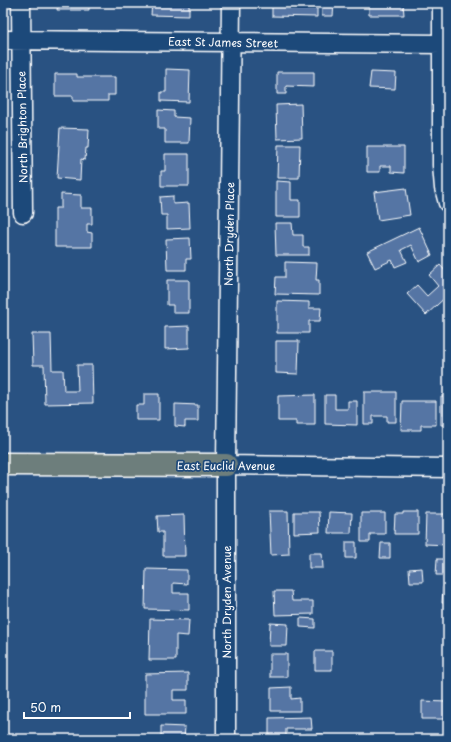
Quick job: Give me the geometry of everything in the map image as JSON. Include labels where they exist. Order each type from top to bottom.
[{"type":"main road","name":"East Euclid Avenue","points":[[3,464],[226,465]]},
{"type":"street","name":"North Brighton Place","points":[[21,3],[23,213]]},
{"type":"street","name":"North Dryden Place","points":[[226,465],[232,42],[231,3]]},
{"type":"street","points":[[442,3],[442,165],[444,188],[448,203]]},
{"type":"street","name":"East St James Street","points":[[3,40],[442,44]]},
{"type":"street","name":"East Euclid Avenue","points":[[226,465],[448,468]]},
{"type":"street","name":"North Dryden Avenue","points":[[226,465],[226,739]]},
{"type":"building","points":[[58,3],[89,3],[89,10],[57,10]]},
{"type":"building","points":[[152,3],[189,3],[189,16],[151,15]]},
{"type":"building","points":[[272,3],[317,3],[317,17],[272,16]]},
{"type":"building","points":[[322,3],[334,3],[333,16],[322,16]]},
{"type":"building","points":[[369,3],[403,3],[404,15],[369,15]]},
{"type":"building","points":[[166,69],[190,70],[189,102],[161,101],[161,92],[166,92]]},
{"type":"building","points":[[277,72],[314,72],[314,87],[286,86],[286,94],[277,94]]},
{"type":"building","points":[[371,72],[396,73],[395,89],[369,88]]},
{"type":"building","points":[[55,74],[77,74],[77,77],[115,77],[115,95],[108,95],[108,101],[73,101],[73,96],[55,96]]},
{"type":"building","points":[[301,104],[302,138],[277,139],[276,105]]},
{"type":"building","points":[[158,110],[174,111],[174,117],[190,118],[189,143],[165,143],[165,129],[158,129]]},
{"type":"building","points":[[60,128],[89,129],[88,148],[86,148],[85,160],[81,159],[80,180],[57,178]]},
{"type":"building","points":[[278,145],[300,145],[299,178],[277,178]]},
{"type":"building","points":[[367,147],[404,147],[404,173],[391,172],[391,166],[380,166],[380,172],[367,172]]},
{"type":"building","points":[[165,154],[189,154],[189,186],[161,186],[161,171],[165,171]]},
{"type":"building","points":[[276,181],[291,182],[291,200],[300,200],[300,217],[276,217]]},
{"type":"building","points":[[406,188],[410,215],[378,220],[374,192]]},
{"type":"building","points":[[61,194],[81,195],[81,208],[92,208],[92,224],[87,224],[87,232],[92,233],[92,247],[55,247],[55,208],[61,208]]},
{"type":"building","points":[[173,196],[173,204],[189,203],[190,228],[167,229],[167,215],[161,215],[160,197]]},
{"type":"building","points":[[275,223],[292,223],[293,235],[303,235],[303,247],[309,247],[309,255],[276,255]]},
{"type":"building","points":[[419,227],[432,255],[419,262],[411,245],[401,250],[407,262],[395,267],[392,260],[375,268],[367,252]]},
{"type":"building","points":[[190,238],[191,259],[186,259],[186,270],[167,270],[166,239]]},
{"type":"building","points":[[285,262],[317,263],[316,280],[319,280],[319,295],[275,294],[276,277],[285,277]]},
{"type":"building","points":[[440,265],[448,274],[448,295],[426,315],[407,294],[417,285],[427,296],[438,286],[429,275]]},
{"type":"building","points":[[167,280],[189,280],[189,313],[173,313],[173,305],[167,305]]},
{"type":"building","points":[[277,301],[309,302],[309,308],[321,308],[320,321],[309,321],[309,333],[277,333]]},
{"type":"building","points":[[189,326],[189,348],[165,349],[165,327]]},
{"type":"building","points":[[32,334],[51,334],[52,370],[63,370],[64,391],[78,391],[77,365],[92,365],[93,403],[45,404],[44,365],[33,365]]},
{"type":"building","points":[[276,341],[299,341],[298,374],[276,373]]},
{"type":"building","points":[[364,392],[396,392],[396,422],[387,422],[387,416],[373,416],[373,424],[364,424]]},
{"type":"building","points":[[144,394],[159,394],[159,420],[136,420],[136,405],[144,405]]},
{"type":"building","points":[[315,395],[315,425],[296,425],[296,421],[278,421],[278,396]]},
{"type":"building","points":[[325,395],[335,395],[335,409],[348,409],[348,401],[357,401],[357,425],[325,424]]},
{"type":"building","points":[[441,396],[448,396],[448,425],[441,425]]},
{"type":"building","points":[[402,401],[436,401],[436,425],[421,425],[421,430],[401,430]]},
{"type":"building","points":[[175,404],[198,405],[198,421],[185,421],[185,427],[175,426]]},
{"type":"building","points":[[269,511],[288,511],[289,554],[271,555]]},
{"type":"building","points":[[294,512],[319,512],[320,532],[294,533]]},
{"type":"building","points":[[329,512],[352,513],[351,533],[328,533]]},
{"type":"building","points":[[403,512],[418,512],[418,534],[394,534],[395,514],[403,514]]},
{"type":"building","points":[[361,513],[385,513],[385,534],[370,534],[370,542],[361,542]]},
{"type":"building","points":[[426,514],[448,514],[448,545],[425,544]]},
{"type":"building","points":[[184,515],[185,556],[163,556],[163,532],[158,532],[157,516]]},
{"type":"building","points":[[346,542],[356,542],[356,558],[346,558]]},
{"type":"building","points":[[381,543],[390,543],[390,558],[380,558]]},
{"type":"building","points":[[309,553],[322,553],[323,568],[309,568]]},
{"type":"building","points":[[437,559],[448,559],[448,575],[436,575]]},
{"type":"building","points":[[422,568],[423,582],[410,582],[409,569]]},
{"type":"building","points":[[146,569],[187,570],[187,584],[173,583],[173,593],[189,593],[189,610],[145,609]]},
{"type":"building","points":[[443,587],[448,587],[448,603],[442,603]]},
{"type":"building","points":[[274,591],[291,591],[292,601],[313,601],[313,614],[275,615]]},
{"type":"building","points":[[300,618],[315,619],[315,628],[300,627]]},
{"type":"building","points":[[150,619],[189,620],[188,636],[176,635],[176,660],[149,660]]},
{"type":"building","points":[[270,623],[288,624],[287,646],[269,646]]},
{"type":"building","points":[[315,651],[332,651],[332,670],[315,670]]},
{"type":"building","points":[[270,654],[287,654],[287,677],[270,677]]},
{"type":"building","points":[[188,673],[188,690],[173,690],[173,700],[186,700],[186,714],[145,714],[145,674]]},
{"type":"building","points":[[291,687],[291,699],[300,698],[300,711],[271,711],[271,688]]},
{"type":"building","points":[[422,701],[446,702],[445,719],[422,719]]},
{"type":"building","points":[[311,717],[312,729],[286,729],[286,737],[269,737],[269,718]]},
{"type":"building","points":[[161,726],[185,727],[184,739],[161,739]]},
{"type":"building","points":[[306,734],[323,734],[323,739],[306,739]]}]
